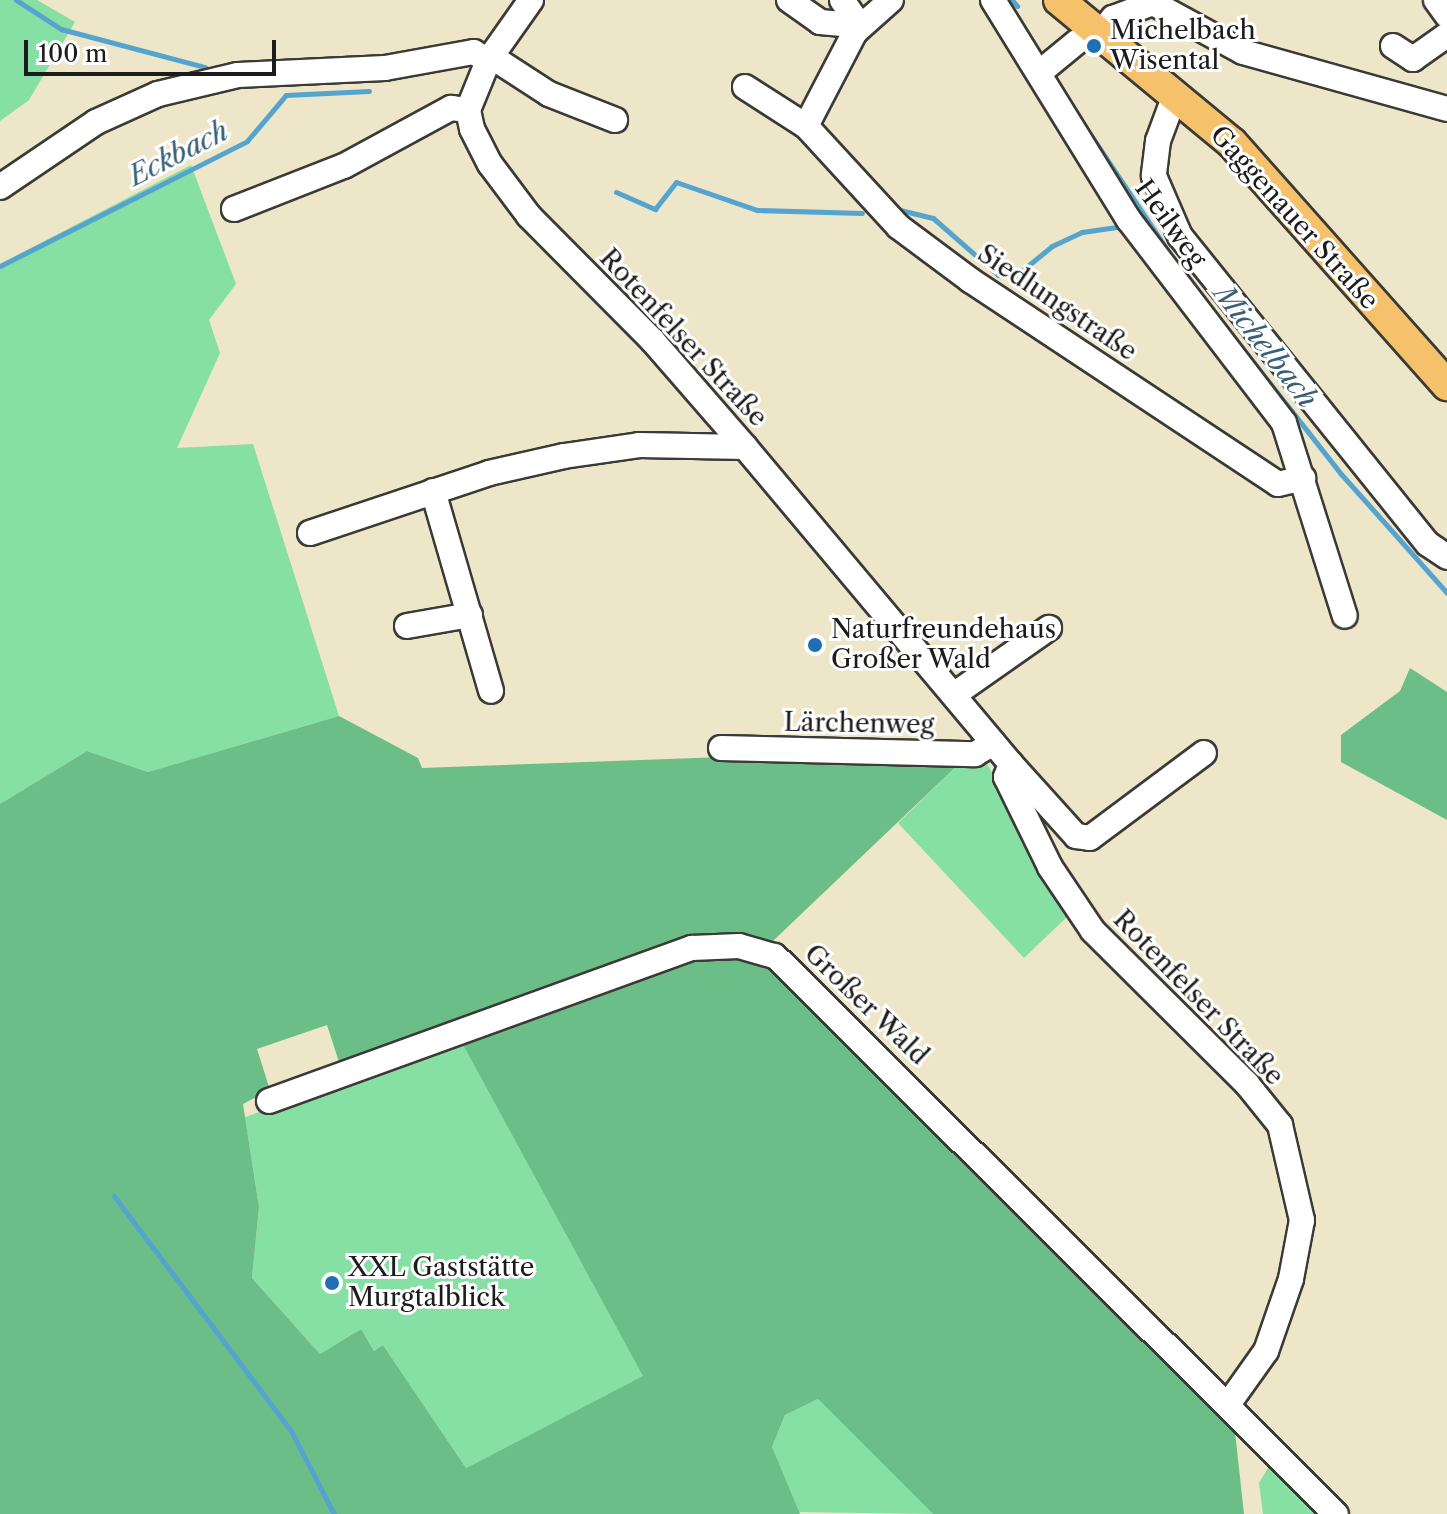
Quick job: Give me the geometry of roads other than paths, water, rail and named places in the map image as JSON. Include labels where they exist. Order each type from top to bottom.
[{"type":"main road","name":"Gaggenauer Straße","points":[[1059,0],[1089,37],[1175,95],[1232,143],[1447,385]]},
{"type":"street","points":[[234,209],[344,166],[451,108],[468,110],[490,59],[531,0]]},
{"type":"street","points":[[789,0],[820,22],[845,24],[858,29]]},
{"type":"street","points":[[842,0],[858,29]]},
{"type":"street","points":[[806,126],[858,29],[891,0]]},
{"type":"street","name":"Heilweg","points":[[993,0],[1134,226],[1284,423],[1345,616]]},
{"type":"street","points":[[1436,0],[1447,15]]},
{"type":"street","points":[[1039,73],[1113,18],[1153,2],[1243,52],[1447,109]]},
{"type":"street","points":[[1393,46],[1413,59],[1447,35]]},
{"type":"street","points":[[0,187],[96,122],[158,94],[238,75],[385,68],[474,52],[549,94],[615,120]]},
{"type":"street","name":"Siedlungstraße","points":[[745,87],[806,126],[899,227],[970,280],[1278,484],[1303,478]]},
{"type":"street","points":[[1175,95],[1158,141],[1154,176],[1180,236],[1428,544],[1447,557]]},
{"type":"street","name":"Rotenfelser Straße","points":[[468,110],[472,129],[490,164],[529,216],[652,340],[955,694],[993,743],[1076,836],[1090,838],[1204,753]]},
{"type":"street","points":[[310,533],[489,473],[639,445],[745,447]]},
{"type":"street","points":[[433,491],[491,691]]},
{"type":"street","points":[[407,626],[470,615]]},
{"type":"street","points":[[955,694],[1049,628]]},
{"type":"street","name":"Lärchenweg","points":[[721,748],[975,754],[993,743]]},
{"type":"street","name":"Rotenfelser Straße","points":[[1011,764],[1006,777],[1050,867],[1093,931],[1247,1084],[1280,1125],[1302,1220],[1291,1279],[1266,1351],[1229,1403]]},
{"type":"street","name":"Großer Wald","points":[[269,1101],[692,948],[739,946],[775,956],[1229,1403]]},
{"type":"street","points":[[1229,1403],[1247,1429],[1336,1514]]},
{"type":"waterway","points":[[16,0],[61,29],[205,67]]},
{"type":"waterway","name":"Michelbach","points":[[1012,0],[1017,6]]},
{"type":"waterway","name":"Eckbach","points":[[0,266],[247,141],[286,95],[369,91]]},
{"type":"waterway","name":"Michelbach","points":[[1084,125],[1174,260]]},
{"type":"waterway","points":[[616,192],[655,209],[676,182],[757,210],[862,213]]},
{"type":"waterway","points":[[892,208],[933,218],[998,275],[1014,277],[1052,246],[1082,232],[1124,226]]},
{"type":"waterway","name":"Michelbach","points":[[1214,312],[1342,475],[1447,593]]},
{"type":"waterway","points":[[114,1196],[291,1431],[334,1514]]},
{"type":"place","name":"Michelbach Wisental","points":[[1094,46]]},
{"type":"place","name":"Naturfreundehaus Großer Wald","points":[[815,645]]},
{"type":"place","name":"XXL Gaststätte Murgtalblick","points":[[332,1283]]}]
